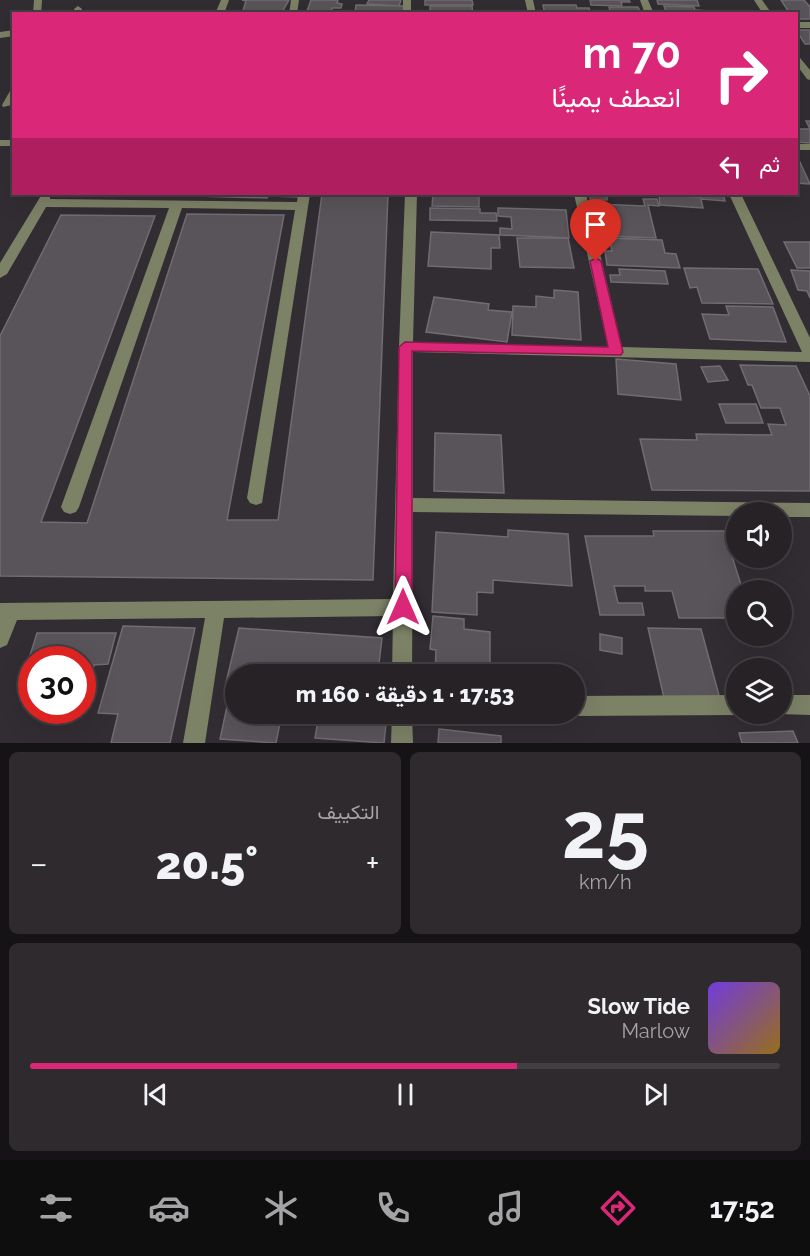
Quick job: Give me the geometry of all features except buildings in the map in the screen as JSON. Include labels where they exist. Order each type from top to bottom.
[{"type":"street","points":[[798,59],[810,77]]},
{"type":"street","points":[[402,664],[405,347],[411,195]]},
{"type":"street","points":[[580,195],[616,352]]},
{"type":"street","points":[[405,347],[810,355],[735,195]]},
{"type":"street","points":[[0,274],[44,198],[177,204],[302,200],[256,498]]},
{"type":"street","points":[[70,507],[177,204]]},
{"type":"street","points":[[404,506],[810,510]]},
{"type":"street","points":[[0,639],[5,612],[403,607]]},
{"type":"street","points":[[194,743],[216,610]]},
{"type":"street","points":[[585,706],[726,705]]},
{"type":"street","points":[[792,705],[810,705]]},
{"type":"street","points":[[402,724],[402,743]]},
{"type":"route","points":[[403,607],[405,347],[616,352],[596,261]]}]
